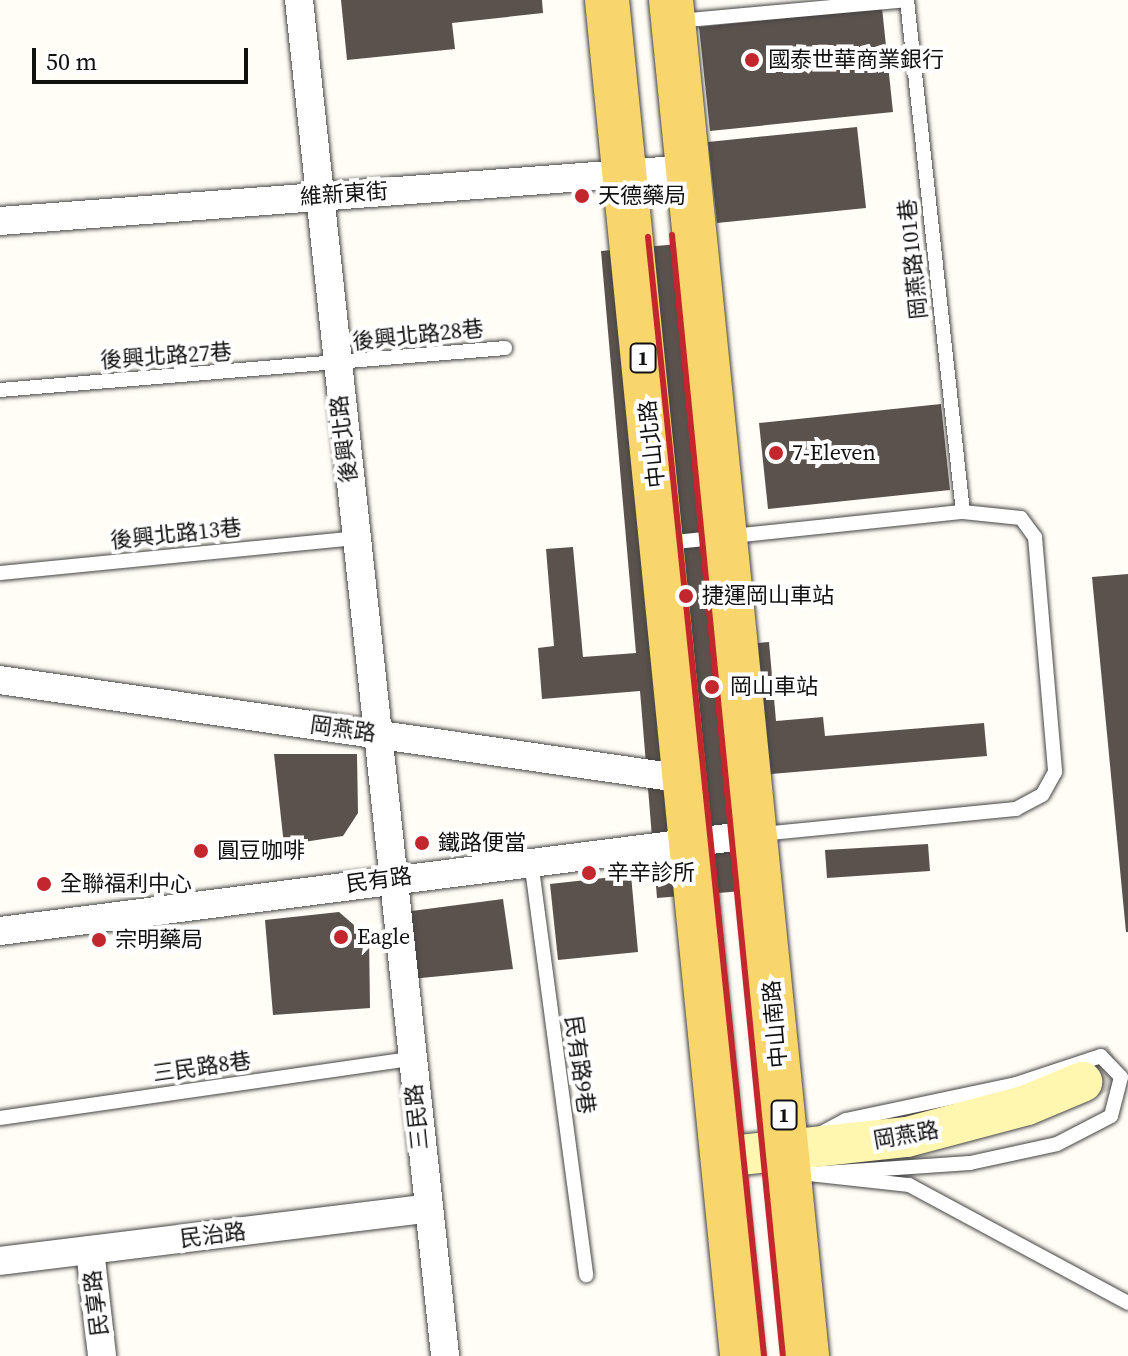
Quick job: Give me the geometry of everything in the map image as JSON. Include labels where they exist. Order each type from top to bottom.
[{"type":"main road","name":"中山北路","points":[[607,0],[692,840]]},
{"type":"main road","name":"1","points":[[672,11],[758,834]]},
{"type":"main road","name":"中山南路","points":[[758,834],[798,1163],[807,1356]]},
{"type":"main road","name":"1","points":[[692,840],[742,1356]]},
{"type":"street","name":"後興北路","points":[[299,0],[391,878]]},
{"type":"street","name":"維新東街","points":[[0,221],[688,169]]},
{"type":"street","name":"岡燕路","points":[[0,680],[685,779]]},
{"type":"street","name":"民有路","points":[[0,931],[531,860],[758,834]]},
{"type":"street","name":"三民路","points":[[391,878],[445,1356]]},
{"type":"street","name":"岡燕路","points":[[722,1157],[798,1163],[949,1127],[1082,1082]]},
{"type":"street","name":"民治路","points":[[0,1261],[426,1209]]},
{"type":"street","name":"民享路","points":[[90,1250],[102,1356]]},
{"type":"lane","points":[[672,11],[907,0]]},
{"type":"lane","name":"岡燕路101巷","points":[[907,0],[963,512]]},
{"type":"lane","name":"後興北路28巷","points":[[335,365],[505,348]]},
{"type":"lane","name":"後興北路27巷","points":[[0,390],[335,365]]},
{"type":"lane","points":[[662,543],[963,512],[1021,518],[1035,537],[1055,772],[1042,795],[1016,809],[758,834]]},
{"type":"lane","name":"後興北路13巷","points":[[0,573],[356,538]]},
{"type":"lane","name":"民有路9巷","points":[[531,860],[586,1275]]},
{"type":"lane","points":[[1101,1056],[1121,1077],[1111,1116],[1057,1144],[970,1163],[798,1163],[846,1120],[1016,1084],[1101,1056]]},
{"type":"lane","name":"三民路8巷","points":[[0,1118],[410,1059]]},
{"type":"lane","points":[[798,1163],[909,1185],[1128,1303]]},
{"type":"building","points":[[341,0],[542,0],[543,13],[452,23],[455,49],[347,60]]},
{"type":"building","points":[[882,8],[893,112],[710,131],[699,27]]},
{"type":"building","points":[[857,127],[866,208],[717,223],[708,142]]},
{"type":"building","name":"捷運岡山車站","points":[[711,241],[746,644],[769,642],[776,721],[823,717],[825,736],[984,723],[987,756],[758,775],[768,889],[657,898],[640,691],[542,699],[538,648],[554,646],[546,549],[573,547],[583,657],[636,653],[601,251]]},
{"type":"building","points":[[941,404],[950,490],[768,509],[759,423]]},
{"type":"building","points":[[1128,574],[1128,932],[1126,932],[1092,577]]},
{"type":"building","points":[[274,754],[357,754],[358,813],[343,836],[284,845]]},
{"type":"building","points":[[928,844],[930,871],[827,878],[825,850]]},
{"type":"building","points":[[631,875],[638,952],[558,960],[550,884]]},
{"type":"building","points":[[503,899],[513,969],[411,979],[404,912]]},
{"type":"building","points":[[339,912],[369,938],[370,1008],[273,1015],[265,920]]},
{"type":"tunnel","points":[[1082,1082],[1128,1057]]},
{"type":"railway","points":[[672,235],[783,1356]]},
{"type":"railway","points":[[648,237],[764,1356]]},
{"type":"place","name":"國泰世華商業銀行","points":[[752,60]]},
{"type":"place","name":"天德藥局","points":[[582,196]]},
{"type":"place","name":"7-Eleven","points":[[776,453]]},
{"type":"place","name":"捷運岡山車站","points":[[686,596]]},
{"type":"place","name":"岡山車站","points":[[712,687]]},
{"type":"place","name":"鐵路便當","points":[[422,843]]},
{"type":"place","name":"圓豆咖啡","points":[[201,851]]},
{"type":"place","name":"辛辛診所","points":[[589,873]]},
{"type":"place","name":"全聯福利中心","points":[[44,884]]},
{"type":"place","name":"Eagle","points":[[341,937]]},
{"type":"place","name":"宗明藥局","points":[[99,940]]}]
